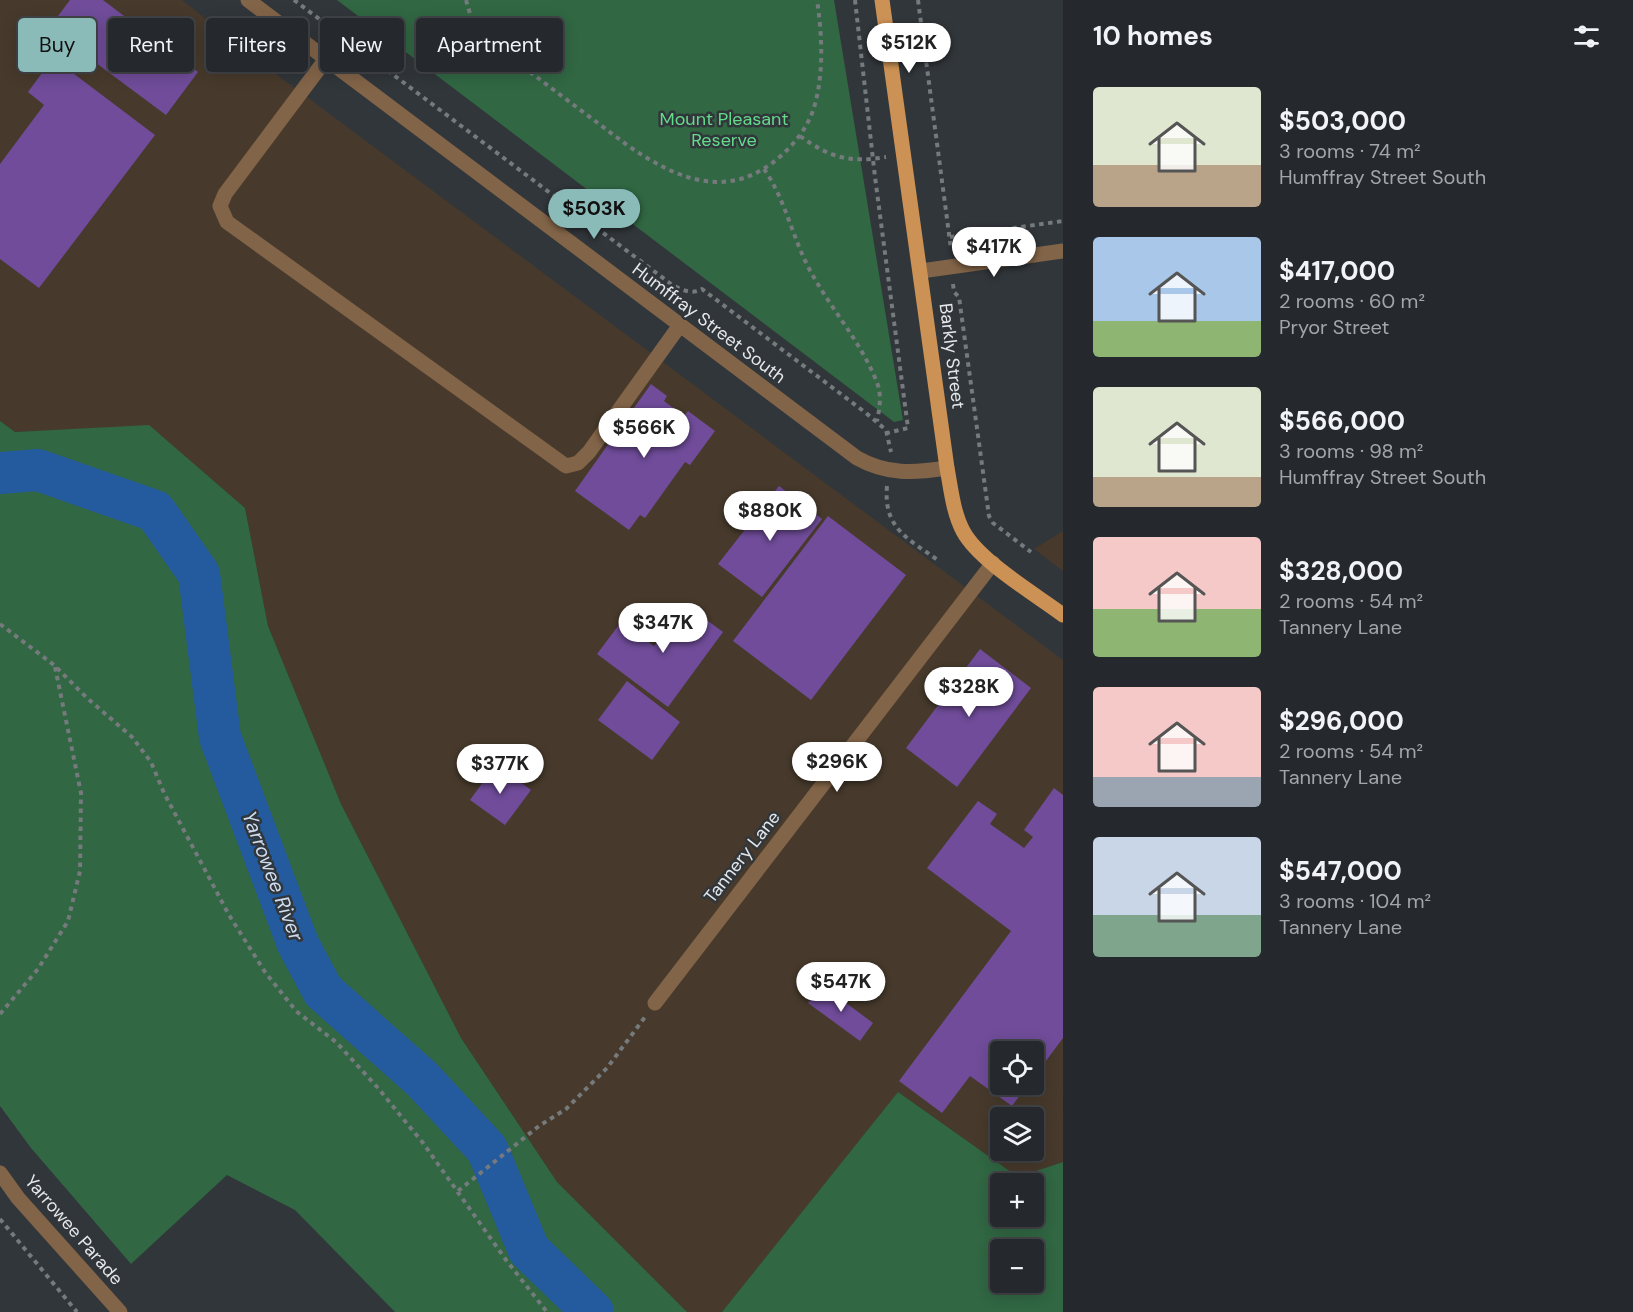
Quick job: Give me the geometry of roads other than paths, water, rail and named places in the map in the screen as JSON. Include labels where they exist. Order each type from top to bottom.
[{"type":"main road","name":"Barkly Street","points":[[882,0],[947,468]]},
{"type":"main road","points":[[947,468],[958,519],[975,548],[1063,615]]},
{"type":"street","name":"Humffray Street South","points":[[248,0],[320,54]]},
{"type":"street","points":[[320,67],[225,194],[220,206],[227,222],[566,466],[578,463],[589,452],[680,326]]},
{"type":"street","name":"Humffray Street South","points":[[343,72],[846,451],[866,463],[889,471],[910,472],[947,468]]},
{"type":"street","points":[[921,272],[1063,252]]},
{"type":"street","name":"Tannery Lane","points":[[655,1004],[993,563]]},
{"type":"street","name":"Yarrowee Parade","points":[[0,1173],[47,1231],[120,1312]]},
{"type":"waterway","name":"Yarrowee River","points":[[0,473],[38,470],[155,511],[199,574],[220,737],[298,944],[323,991],[422,1079],[487,1149],[529,1250],[593,1312]]},
{"type":"park label","name":"Mount Pleasant Reserve","points":[[724,129]]}]
